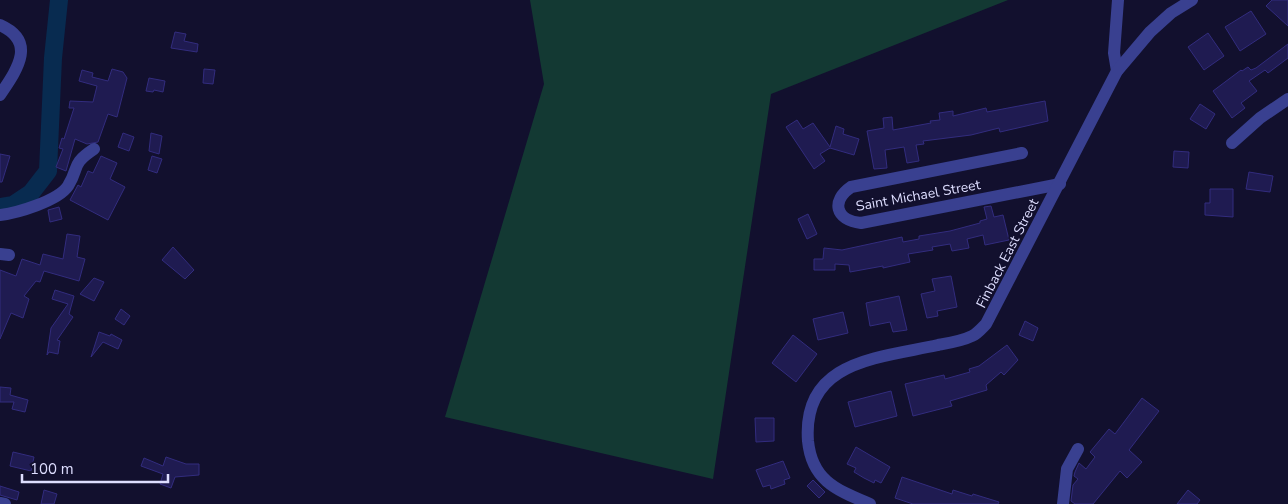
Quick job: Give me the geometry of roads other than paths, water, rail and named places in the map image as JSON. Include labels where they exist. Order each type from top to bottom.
[{"type":"street","points":[[1117,72],[1114,52],[1118,0]]},
{"type":"street","name":"Finback East Street","points":[[870,504],[838,490],[819,476],[809,446],[807,422],[814,396],[833,375],[856,363],[953,342],[972,336],[986,324],[1117,72],[1150,32],[1171,13],[1192,0]]},
{"type":"street","points":[[0,24],[13,31],[19,40],[21,54],[18,69],[0,95]]},
{"type":"street","points":[[1232,143],[1260,118],[1288,99]]},
{"type":"street","points":[[0,215],[26,209],[63,191],[68,186],[77,163],[94,149]]},
{"type":"street","name":"Saint Michael Street","points":[[1022,153],[851,187],[842,194],[838,205],[841,215],[849,222],[860,222],[1060,184]]},
{"type":"street","points":[[1062,504],[1067,469],[1078,449]]},
{"type":"street","points":[[0,503],[5,504]]},
{"type":"waterway","points":[[0,207],[13,205],[31,193],[48,171],[53,58],[59,0]]}]
